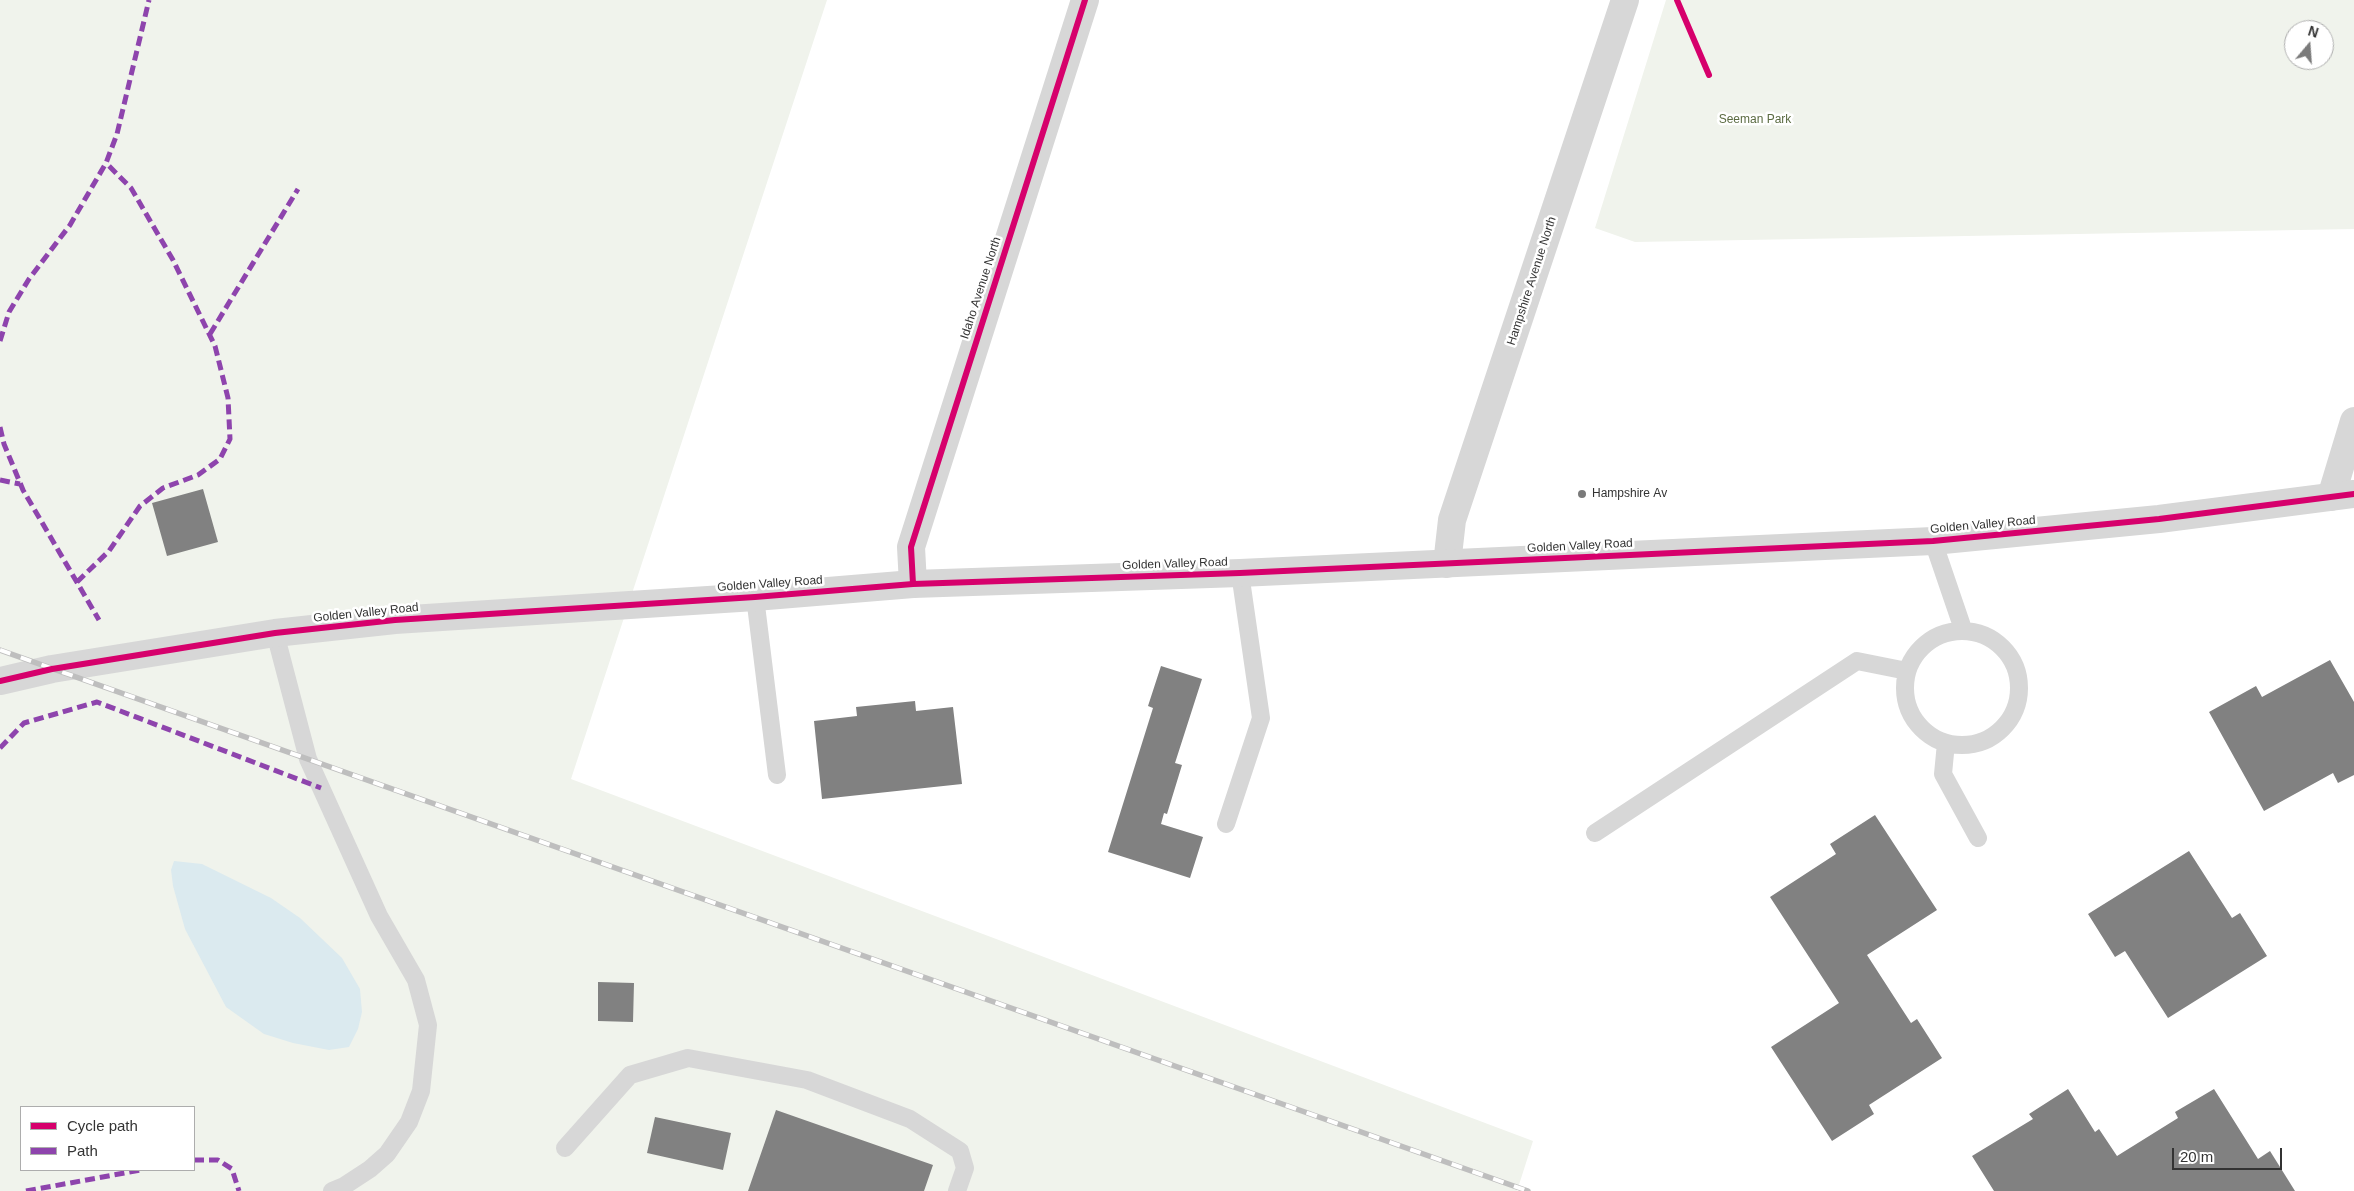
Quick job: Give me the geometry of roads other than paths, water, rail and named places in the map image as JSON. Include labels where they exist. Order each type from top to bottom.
[{"type":"street","name":"Idaho Avenue North","points":[[913,584],[910,547],[1085,0]]},
{"type":"street","name":"Hampshire Avenue North","points":[[1448,564],[1452,520],[1625,0]]},
{"type":"street","points":[[2343,496],[2354,421]]},
{"type":"street","name":"Golden Valley Road","points":[[0,681],[52,669],[275,634],[395,620],[913,584],[1240,573],[1933,541],[2159,519],[2343,496]]},
{"type":"lane","points":[[1933,541],[1963,629]]},
{"type":"lane","points":[[1226,824],[1261,718],[1240,573]]},
{"type":"lane","points":[[755,596],[777,775]]},
{"type":"lane","points":[[1963,629],[1999,644],[2013,662],[2019,683],[2017,705],[2006,724],[1989,738],[1968,745],[1946,743],[1926,732],[1911,715],[1904,694],[1907,672],[1917,651],[1935,637],[1963,629]]},
{"type":"lane","points":[[275,634],[308,759],[380,916],[416,980],[428,1025],[426,1060],[421,1091],[409,1122],[388,1154],[344,1186],[332,1191]]},
{"type":"lane","points":[[1595,833],[1857,661],[1907,672]]},
{"type":"lane","points":[[1946,743],[1943,774],[1978,838]]},
{"type":"lane","points":[[565,1148],[630,1075],[688,1058],[807,1080],[910,1119],[960,1151],[964,1168],[957,1191]]},
{"type":"railway","points":[[0,650],[1528,1191]]},
{"type":"place","name":"Hampshire Av","points":[[1582,494]]},
{"type":"park label","name":"Seeman Park","points":[[1755,120]]}]
